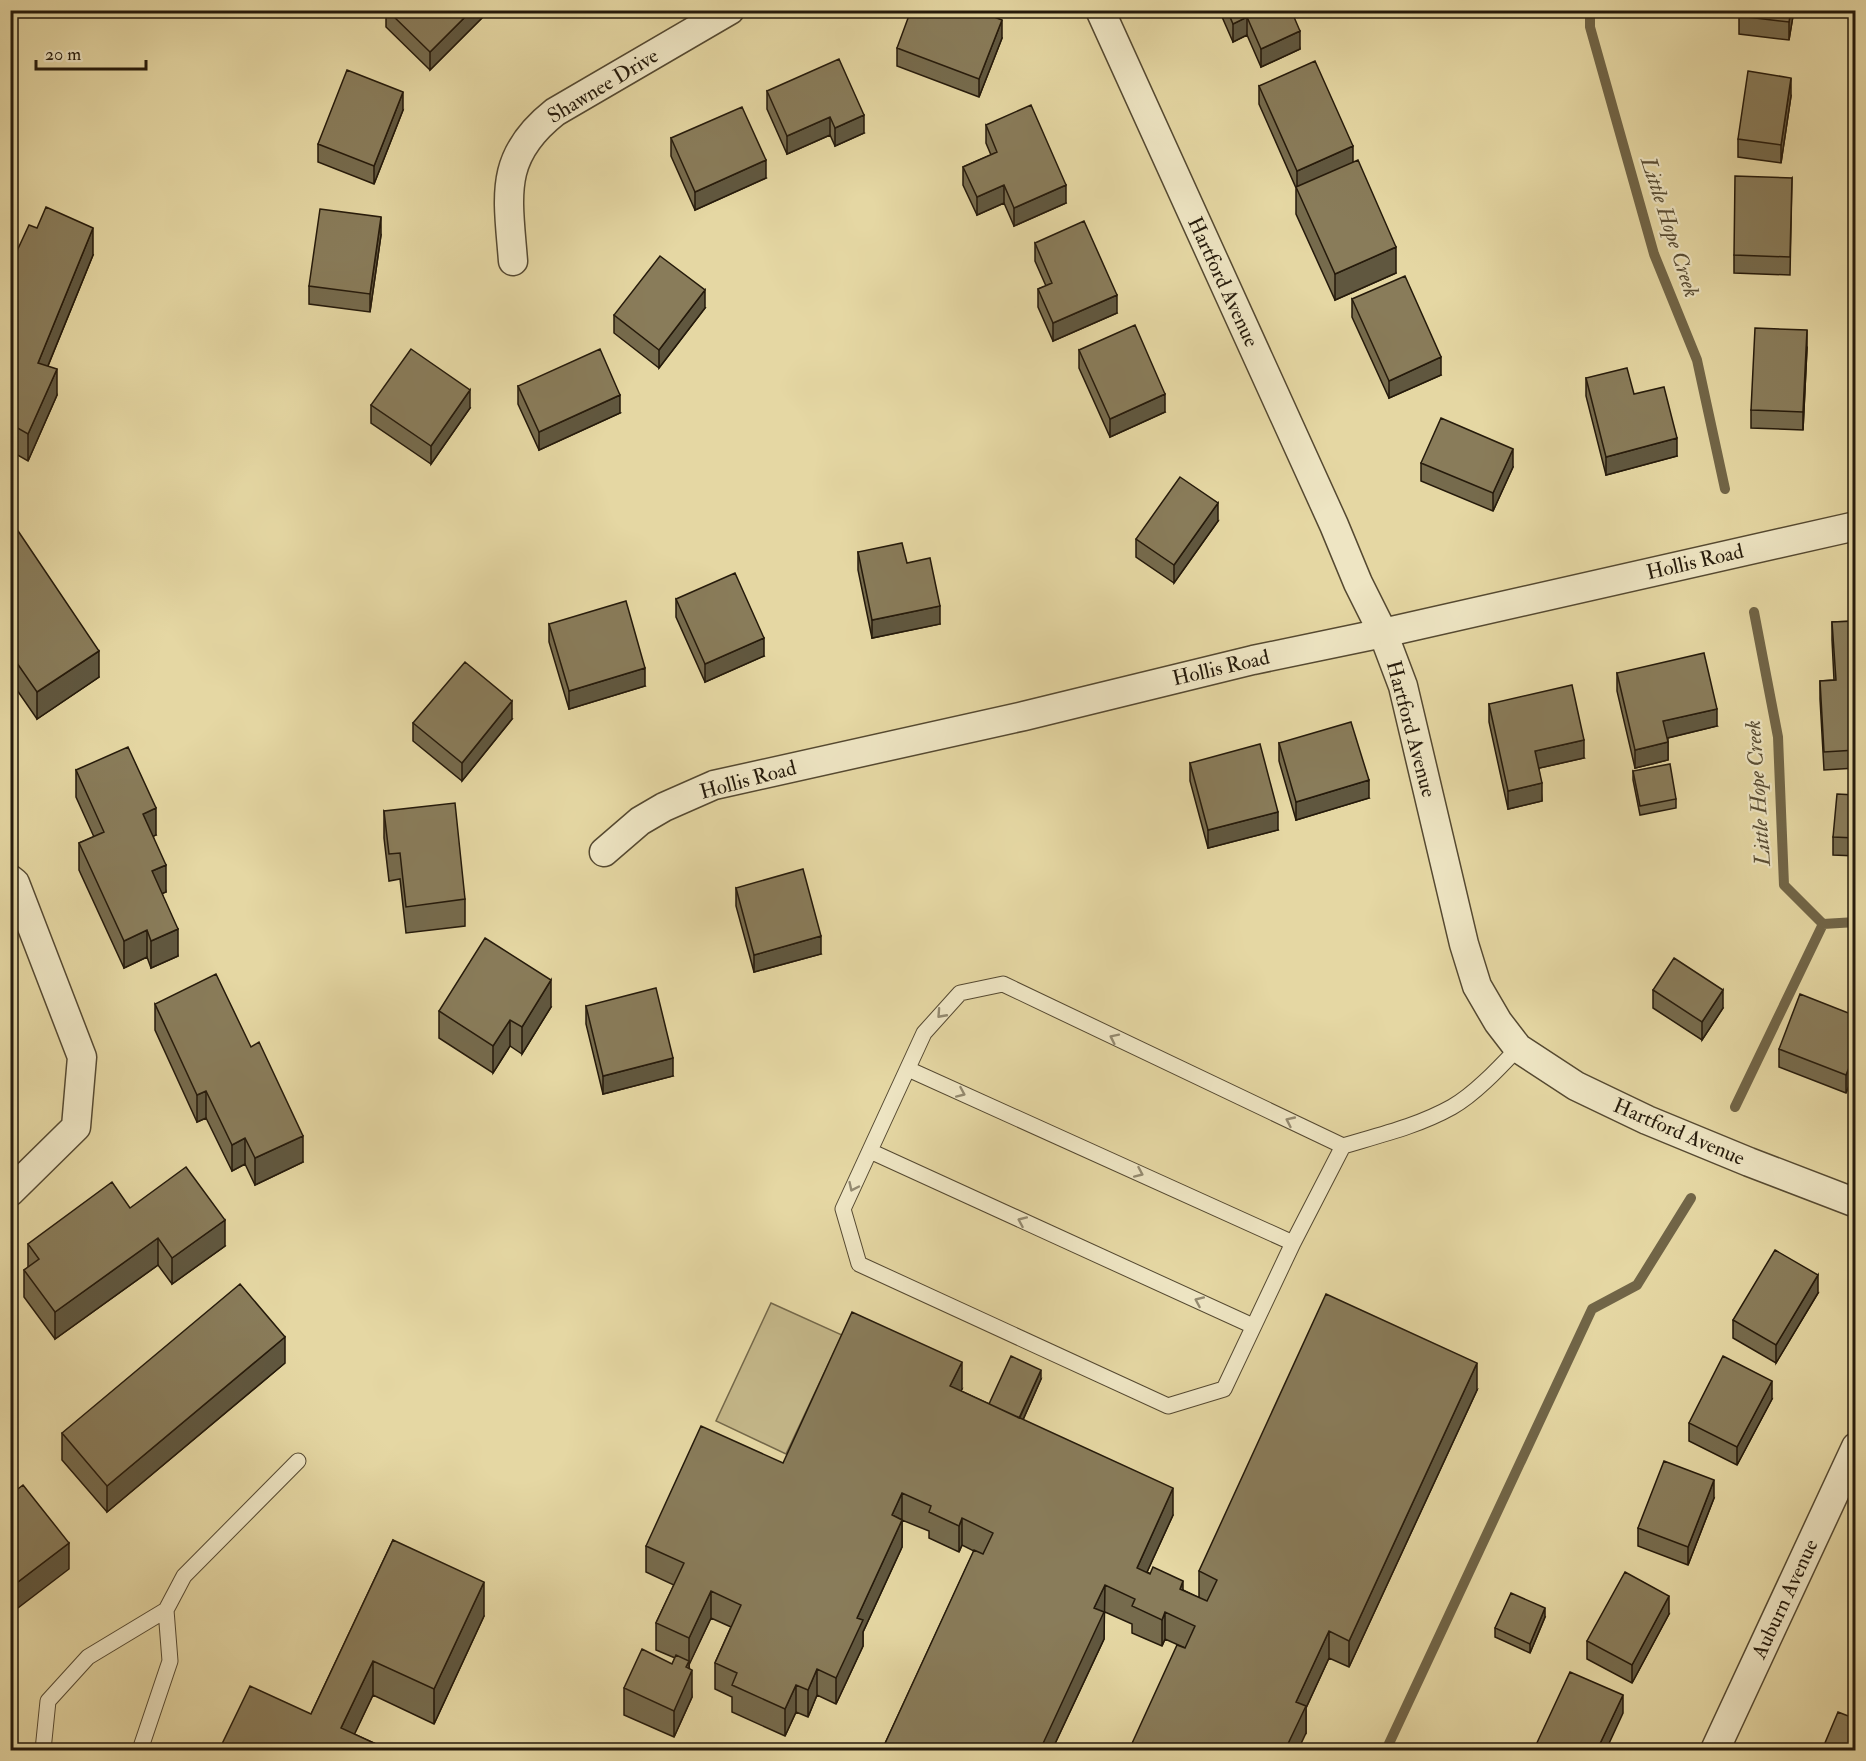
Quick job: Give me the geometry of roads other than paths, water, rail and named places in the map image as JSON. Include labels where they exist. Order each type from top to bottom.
[{"type":"street","name":"Shawnee Drive","points":[[513,261],[507,193],[513,165],[542,122],[555,112],[730,10]]},
{"type":"street","name":"Hartford Avenue","points":[[1100,10],[1334,525],[1358,583],[1383,633],[1403,686],[1464,944],[1477,986],[1498,1022],[1518,1048],[1575,1086],[1647,1120],[1856,1203]]},
{"type":"street","name":"Hollis Road","points":[[604,852],[640,821],[714,784],[1024,716],[1253,660],[1383,633],[1856,526]]},
{"type":"street","points":[[10,879],[19,894],[82,1057],[76,1127],[10,1192]]},
{"type":"street","name":"Auburn Avenue","points":[[1715,1750],[1856,1447]]},
{"type":"lane","points":[[1343,1146],[1252,1326],[1224,1389],[1168,1406],[860,1264],[843,1209],[924,1033],[960,993],[1003,984],[1343,1146],[1406,1128],[1454,1106],[1496,1072],[1518,1048]]},
{"type":"lane","points":[[908,1069],[1293,1243]]},
{"type":"lane","points":[[870,1151],[1252,1326]]},
{"type":"lane","points":[[43,1750],[48,1701],[88,1657],[166,1610],[184,1576],[297,1461]]},
{"type":"lane","points":[[140,1750],[170,1661],[166,1610]]},
{"type":"waterway","name":"Little Hope Creek","points":[[1590,10],[1590,27],[1654,254],[1697,360],[1725,489]]},
{"type":"waterway","name":"Little Hope Creek","points":[[1754,612],[1778,737],[1784,885],[1823,924],[1856,922]]},
{"type":"waterway","points":[[1735,1107],[1823,924]]},
{"type":"waterway","points":[[1386,1750],[1592,1309],[1637,1285],[1691,1198]]}]
